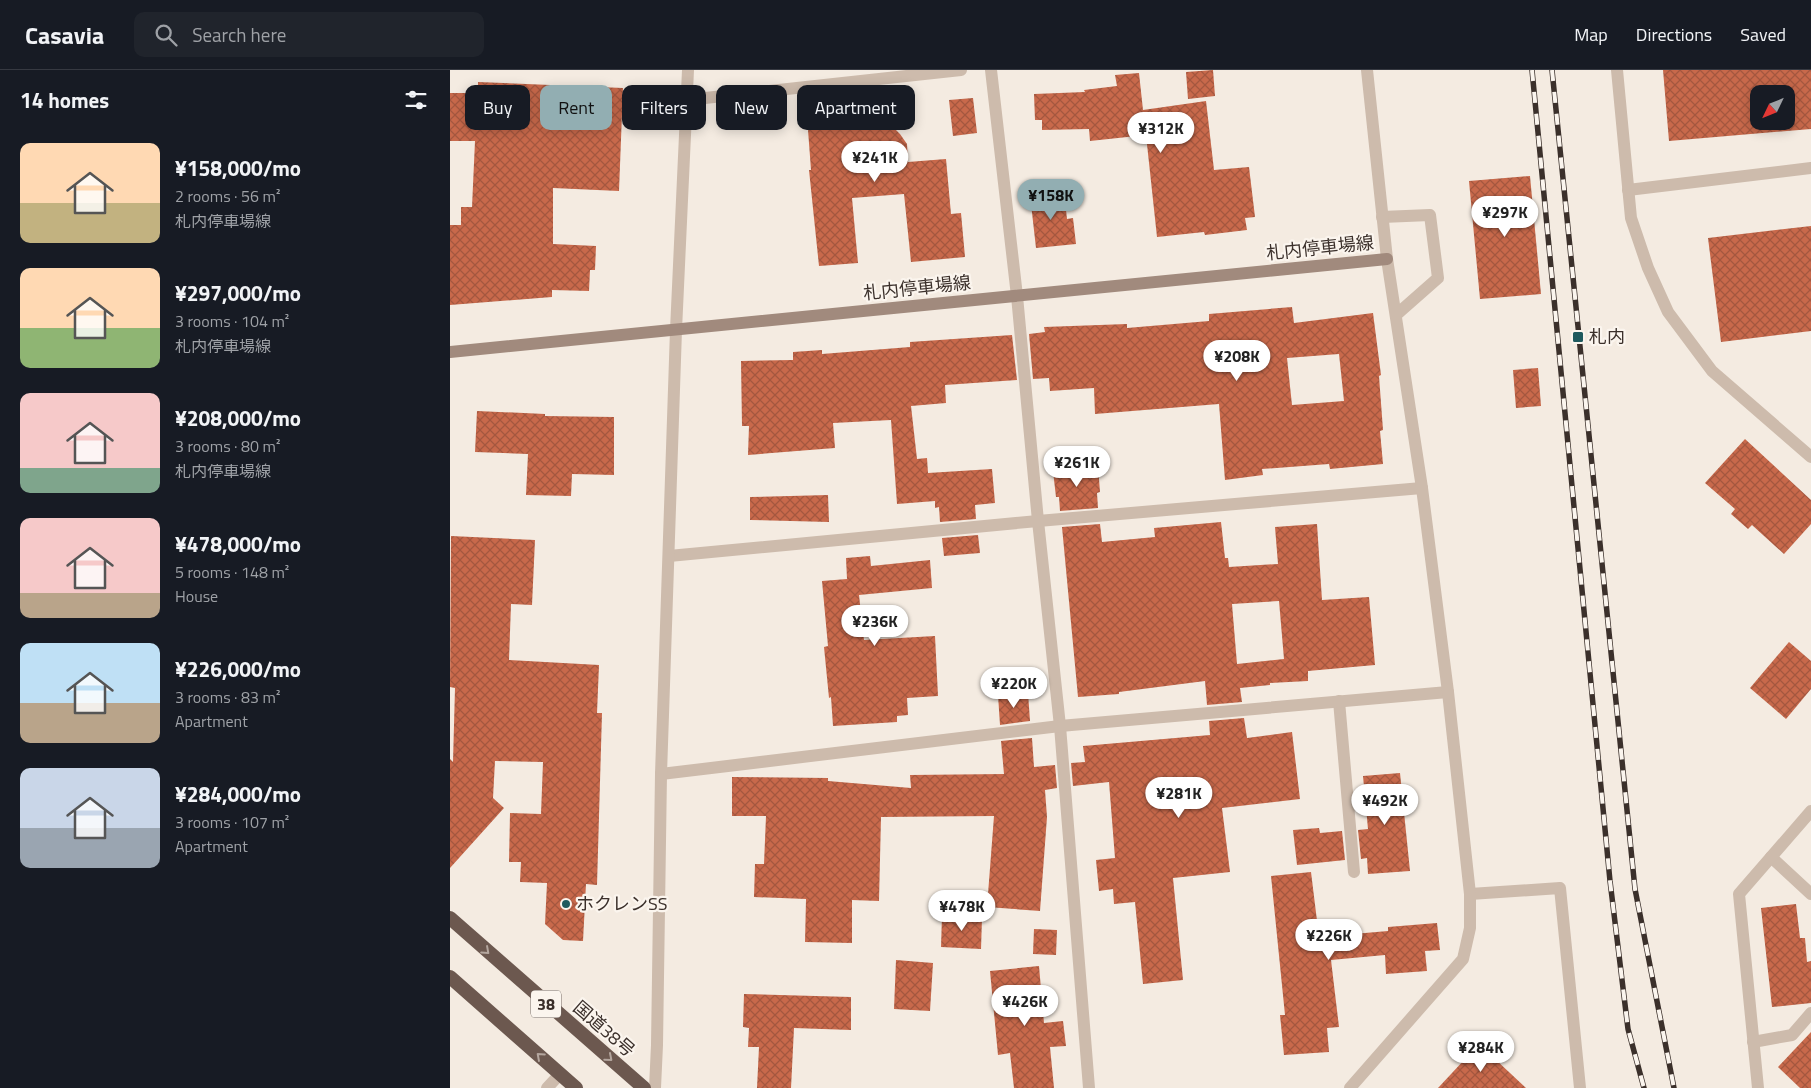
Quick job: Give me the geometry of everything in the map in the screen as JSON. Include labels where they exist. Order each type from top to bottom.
[{"type":"highway","name":"国道38号","points":[[450,918],[644,1088]]},
{"type":"highway","name":"38","points":[[452,983],[576,1088]]},
{"type":"main road","name":"札内停車場線","points":[[450,352],[1387,259]]},
{"type":"street","points":[[688,70],[688,85]]},
{"type":"street","points":[[706,98],[961,70]]},
{"type":"street","points":[[991,70],[1017,296],[1060,726],[1089,1088]]},
{"type":"street","points":[[1350,1088],[1463,958],[1470,928],[1470,894],[1448,692],[1422,488],[1387,259],[1367,70]]},
{"type":"street","points":[[1617,70],[1631,218],[1648,268],[1668,312],[1712,371],[1811,457]]},
{"type":"street","points":[[655,1088],[658,1045],[661,774],[676,330],[686,130]]},
{"type":"street","points":[[1628,190],[1811,168]]},
{"type":"street","points":[[1382,216],[1430,215],[1438,278],[1396,315]]},
{"type":"street","points":[[668,556],[1038,521],[1422,488]]},
{"type":"street","points":[[661,774],[1060,726],[1448,692]]},
{"type":"street","points":[[1338,701],[1354,872]]},
{"type":"street","points":[[1758,1088],[1739,894],[1811,811]]},
{"type":"street","points":[[1771,857],[1811,894]]},
{"type":"street","points":[[1470,894],[1560,888],[1580,1088]]},
{"type":"street","points":[[1753,1042],[1792,1035],[1811,1013]]},
{"type":"street","points":[[548,1088],[560,1074]]},
{"type":"building","points":[[1213,70],[1215,96],[1188,99],[1186,72]]},
{"type":"building","points":[[1663,70],[1811,70],[1811,129],[1669,141]]},
{"type":"building","points":[[1139,73],[1143,110],[1206,101],[1214,170],[1249,167],[1255,217],[1245,218],[1247,230],[1205,235],[1204,232],[1157,237],[1146,135],[1090,141],[1089,129],[1042,130],[1042,120],[1035,120],[1034,94],[1085,92],[1084,90],[1117,86],[1115,75]]},
{"type":"building","points":[[478,82],[550,85],[540,85],[540,130],[612,130],[612,88],[622,88],[619,191],[553,188],[553,244],[596,246],[595,270],[590,270],[589,291],[552,290],[552,297],[450,305],[450,225],[461,225],[461,207],[472,207],[475,141],[450,141],[450,93],[465,93],[465,130],[530,130],[530,85],[478,85]]},
{"type":"building","points":[[973,98],[977,133],[953,136],[949,100]]},
{"type":"building","points":[[808,130],[896,130],[907,144],[908,162],[946,159],[951,214],[961,213],[965,257],[911,262],[904,194],[852,198],[858,263],[819,266],[809,170],[811,170]]},
{"type":"building","points":[[1530,176],[1541,294],[1480,299],[1469,181]]},
{"type":"building","points":[[1059,191],[1060,201],[1065,201],[1067,219],[1073,218],[1076,244],[1036,248],[1030,195]]},
{"type":"building","points":[[1811,226],[1811,331],[1721,342],[1708,238]]},
{"type":"building","points":[[1292,307],[1294,323],[1373,313],[1381,375],[1379,376],[1383,430],[1380,431],[1383,464],[1330,469],[1329,464],[1262,469],[1263,475],[1225,480],[1219,404],[1095,414],[1094,388],[1050,391],[1049,378],[1033,379],[1029,334],[1045,332],[1044,327],[1127,324],[1127,328],[1209,321],[1209,314]],"holes":[[[1339,354],[1344,401],[1292,405],[1287,358]]]},
{"type":"building","points":[[1012,335],[1017,380],[945,385],[946,403],[911,406],[917,459],[927,458],[928,473],[992,469],[995,503],[975,505],[976,519],[940,522],[939,507],[935,508],[935,501],[897,504],[891,420],[833,423],[835,448],[748,455],[749,426],[742,426],[741,361],[793,360],[793,352],[822,350],[822,354],[910,347],[910,342]]},
{"type":"building","points":[[1538,368],[1541,406],[1516,408],[1513,370]]},
{"type":"building","points":[[477,411],[545,414],[545,416],[614,417],[614,475],[572,474],[571,496],[526,495],[528,454],[475,452]]},
{"type":"building","points":[[1745,439],[1811,500],[1811,524],[1784,554],[1752,525],[1748,529],[1731,514],[1735,509],[1705,483]]},
{"type":"building","points":[[1098,466],[1100,492],[1097,493],[1098,508],[1060,511],[1059,497],[1056,497],[1053,471]]},
{"type":"building","points":[[828,495],[829,522],[750,520],[750,497]]},
{"type":"building","points":[[1221,522],[1225,558],[1228,558],[1229,567],[1278,564],[1275,527],[1317,524],[1322,600],[1369,597],[1375,665],[1308,671],[1308,681],[1270,683],[1270,685],[1240,688],[1242,702],[1207,705],[1205,681],[1119,692],[1119,694],[1078,697],[1062,527],[1100,524],[1102,542],[1155,537],[1154,528]],"holes":[[[1279,601],[1284,659],[1237,664],[1232,604]]]},
{"type":"building","points":[[978,535],[980,553],[944,556],[942,538]]},
{"type":"building","points":[[451,536],[535,540],[532,605],[511,604],[509,660],[599,665],[597,713],[602,713],[597,885],[586,884],[583,941],[563,940],[545,924],[547,883],[520,882],[521,862],[509,862],[510,813],[541,814],[543,762],[495,761],[493,798],[504,808],[450,868],[450,759],[453,762],[455,688],[450,687]]},
{"type":"building","points":[[870,556],[871,566],[930,560],[932,588],[859,595],[864,640],[935,636],[938,696],[907,698],[908,715],[897,716],[897,722],[833,726],[824,647],[828,646],[822,581],[847,579],[846,558]]},
{"type":"building","points":[[1789,642],[1811,661],[1811,689],[1786,719],[1750,688]]},
{"type":"building","points":[[1028,693],[1030,721],[1000,725],[998,695]]},
{"type":"building","points":[[1244,718],[1247,738],[1292,732],[1300,799],[1222,808],[1230,872],[1173,878],[1183,980],[1143,984],[1135,902],[1114,904],[1113,889],[1099,891],[1096,860],[1115,858],[1109,782],[1073,786],[1071,763],[1085,762],[1083,746],[1210,735],[1209,721]]},
{"type":"building","points":[[1032,738],[1034,767],[1055,765],[1057,788],[1045,790],[1047,817],[1040,911],[987,907],[994,816],[881,817],[879,901],[852,900],[852,943],[805,942],[806,899],[754,897],[755,864],[764,864],[766,816],[732,816],[732,777],[828,778],[828,781],[911,788],[910,775],[1004,774],[1001,741]]},
{"type":"building","points":[[1400,773],[1410,871],[1368,874],[1367,858],[1361,859],[1358,830],[1368,829],[1363,776]]},
{"type":"building","points":[[1319,828],[1320,833],[1342,831],[1345,860],[1297,865],[1293,830]]},
{"type":"building","points":[[1311,872],[1319,937],[1388,931],[1388,927],[1437,923],[1440,950],[1425,951],[1427,971],[1386,974],[1385,955],[1331,960],[1339,1027],[1327,1028],[1329,1052],[1284,1055],[1280,1015],[1285,1015],[1271,876]]},
{"type":"building","points":[[1796,904],[1800,938],[1805,938],[1807,962],[1811,961],[1811,1003],[1772,1007],[1761,908]]},
{"type":"building","points":[[942,916],[982,918],[981,949],[941,947]]},
{"type":"building","points":[[1034,929],[1057,930],[1056,955],[1033,954]]},
{"type":"building","points":[[896,960],[933,963],[930,1011],[894,1009]]},
{"type":"building","points":[[1039,966],[1044,1023],[1063,1021],[1066,1046],[1050,1047],[1054,1088],[1014,1088],[1010,1053],[998,1055],[990,971]]},
{"type":"building","points":[[744,994],[851,997],[851,1030],[794,1028],[791,1088],[757,1088],[759,1047],[748,1047],[749,1028],[743,1027]]},
{"type":"building","points":[[1811,1032],[1811,1088],[1800,1088],[1778,1067]]},
{"type":"building","points":[[1479,1044],[1526,1088],[1438,1088]]},
{"type":"railway","points":[[1532,70],[1610,881],[1628,1029],[1644,1088]]},
{"type":"railway","points":[[1552,70],[1635,889],[1674,1088]]},
{"type":"place","name":"札内","points":[[1578,337]]},
{"type":"place","name":"ホクレンSS","points":[[566,904]]}]
